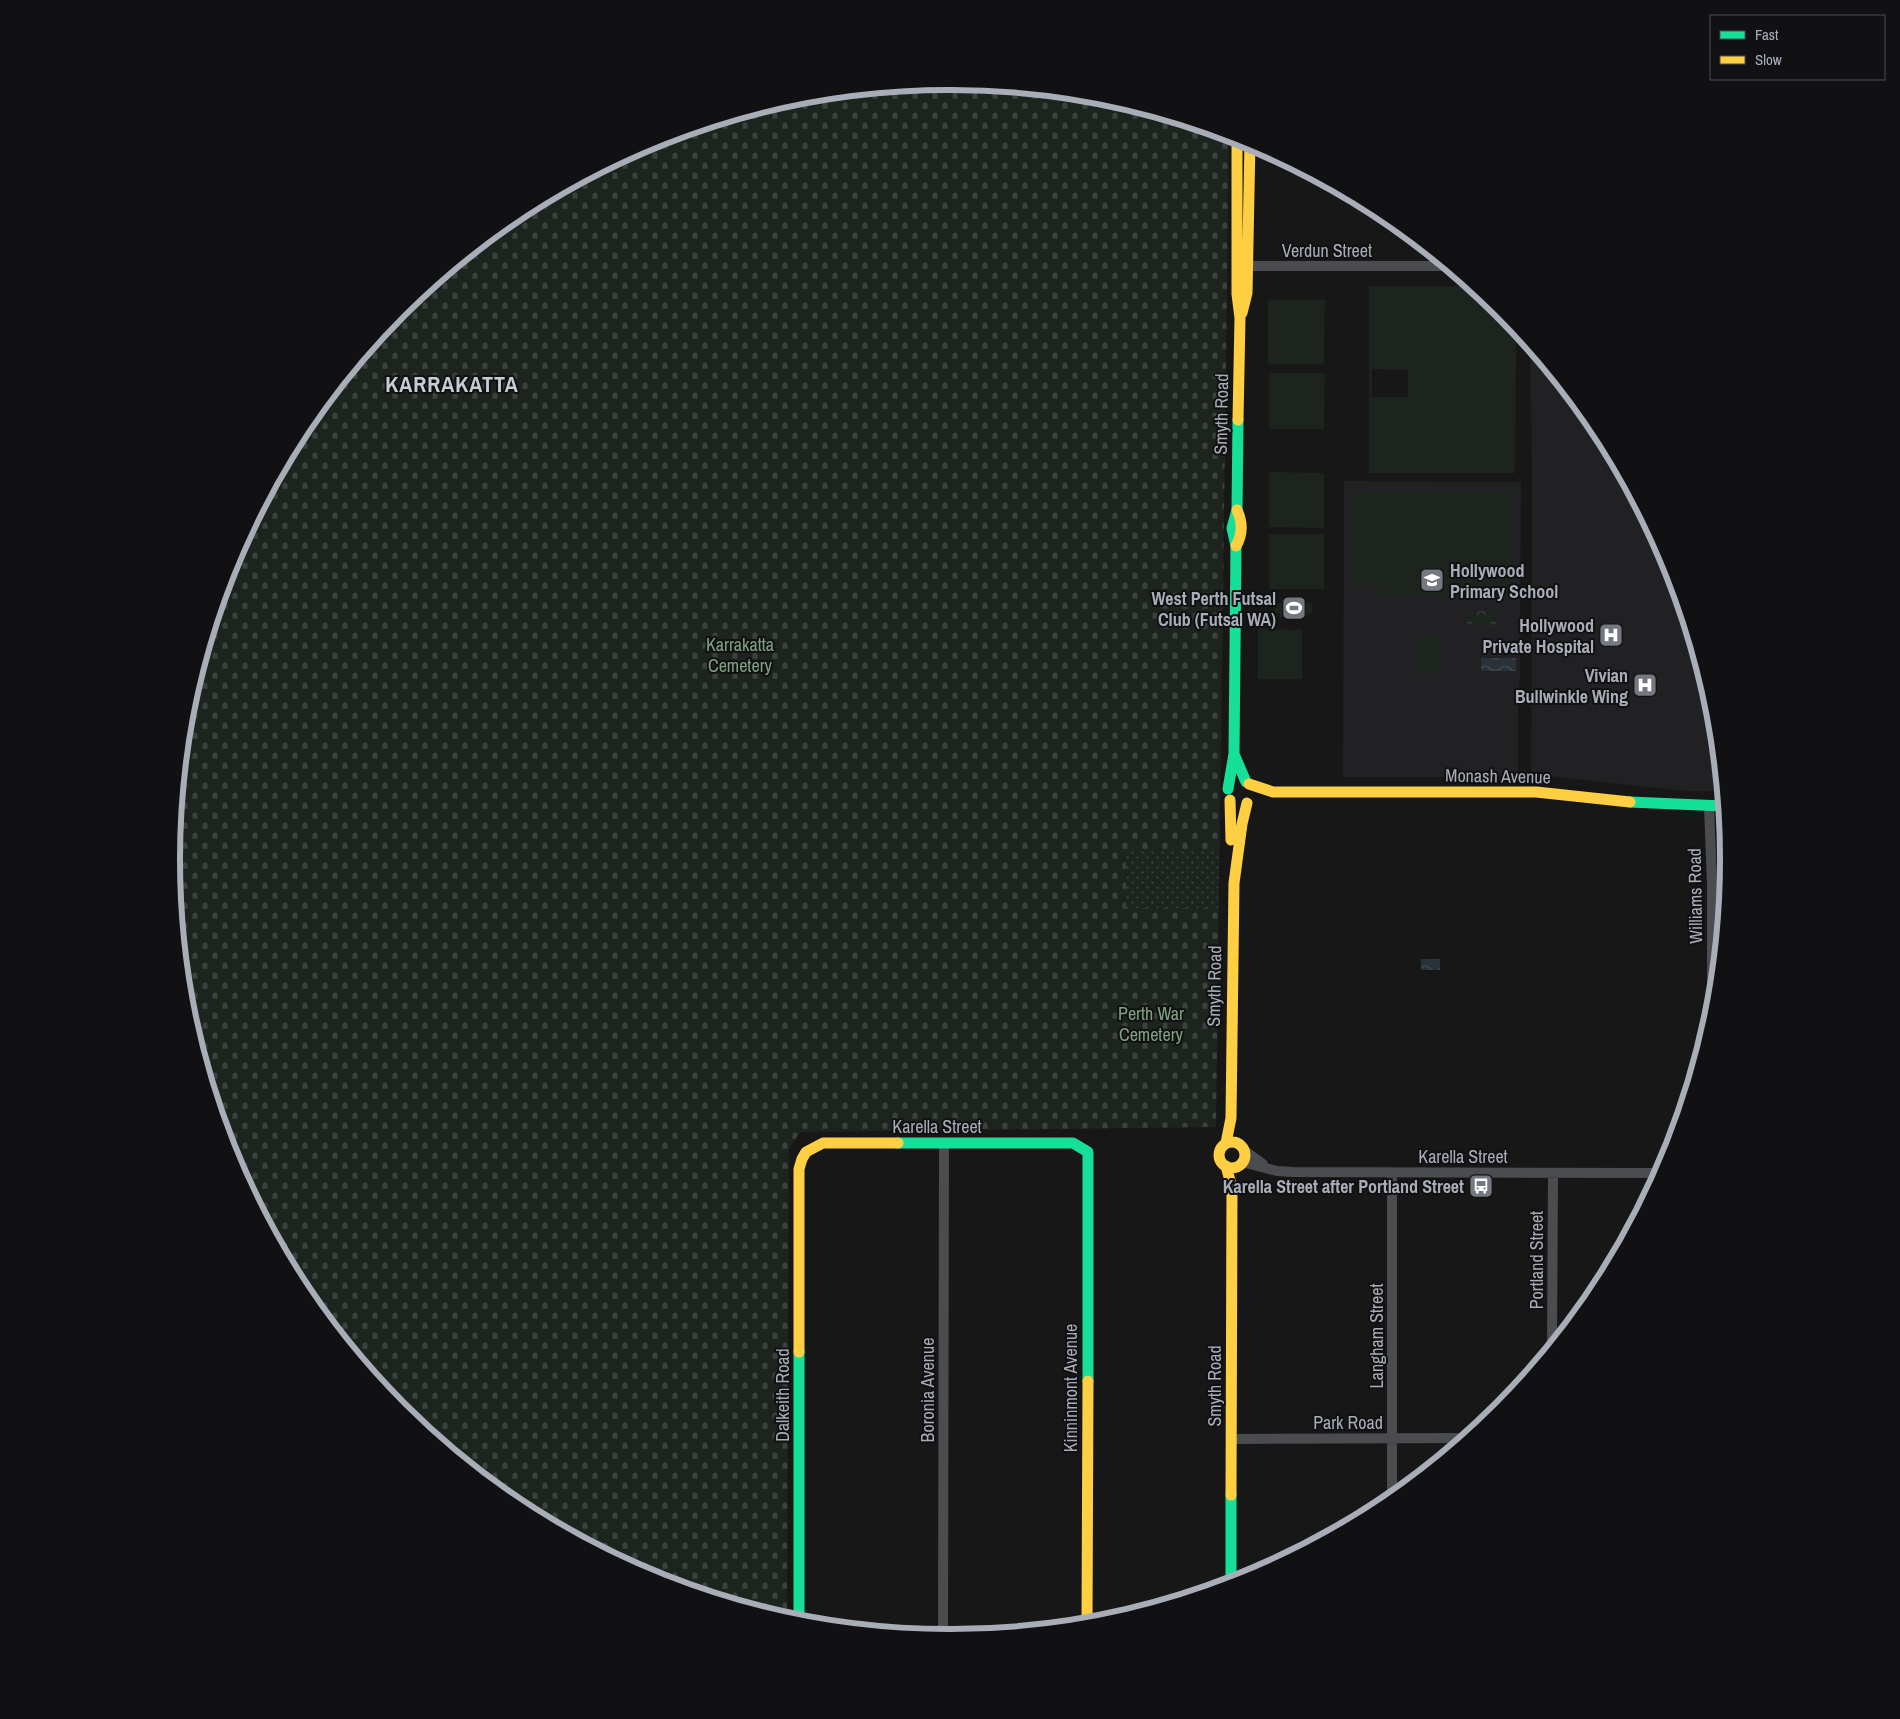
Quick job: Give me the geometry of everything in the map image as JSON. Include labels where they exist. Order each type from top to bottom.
[{"type":"street","name":"Smyth Road","points":[[1237,146],[1242,266]]},
{"type":"street","name":"Smyth Road","points":[[1231,1142],[1234,883],[1230,865],[1229,795],[1234,754],[1236,546],[1231,527],[1237,510],[1240,318],[1237,294],[1242,266],[1249,151]]},
{"type":"street","name":"Verdun Street","points":[[1242,266],[1439,266]]},
{"type":"street","name":"Smyth Road","points":[[1234,754],[1247,783]]},
{"type":"street","points":[[1236,781],[1247,783],[1252,791],[1248,802],[1238,805],[1229,795],[1236,781]]},
{"type":"street","name":"Monash Avenue","points":[[1247,783],[1272,792],[1536,792],[1652,804],[1718,806]]},
{"type":"street","name":"Monash Avenue","points":[[1248,802],[1272,792]]},
{"type":"street","name":"Smyth Road","points":[[1234,883],[1239,864],[1240,826],[1248,802]]},
{"type":"street","name":"Williams Road","points":[[1709,806],[1714,946]]},
{"type":"street","points":[[1231,1142],[1242,1160],[1233,1168],[1226,1166],[1220,1161],[1218,1154],[1220,1148],[1231,1142]]},
{"type":"street","name":"Karella Street","points":[[799,1169],[801,1157],[809,1148],[823,1143],[1073,1143],[1088,1152]]},
{"type":"street","name":"Boronia Avenue","points":[[942,1629],[944,1143]]},
{"type":"street","name":"Kinninmont Avenue","points":[[1087,1616],[1088,1152]]},
{"type":"street","name":"Smyth Road","points":[[1232,1188],[1242,1160]]},
{"type":"street","name":"Karella Street","points":[[1242,1160],[1277,1171],[1294,1172],[1392,1174],[1652,1173]]},
{"type":"street","name":"Smyth Road","points":[[1226,1166],[1232,1188],[1231,1575]]},
{"type":"street","name":"Dalkeith Road","points":[[799,1169],[799,1614]]},
{"type":"street","name":"Langham Street","points":[[1392,1174],[1392,1489]]},
{"type":"street","name":"Portland Street","points":[[1552,1338],[1553,1174]]},
{"type":"street","name":"Park Road","points":[[1231,1439],[1457,1438]]},
{"type":"shaded area","name":"Hollywood Private Hospital","points":[[1530,353],[1590,432],[1640,519],[1661,565],[1679,612],[1705,709],[1716,791],[1685,791],[1531,774],[1532,482]]},
{"type":"shaded area","name":"Hollywood Primary School","points":[[1344,481],[1521,482],[1518,777],[1343,777]]},
{"type":"green space","name":"Karrakatta Cemetery","points":[[950,90],[1050,97],[1100,105],[1149,116],[1229,143],[1216,1127],[800,1132],[789,1149],[787,1611],[751,1603],[703,1588],[610,1550],[565,1526],[522,1499],[482,1470],[406,1404],[371,1367],[310,1287],[260,1200],[239,1154],[221,1107],[195,1010],[182,910],[180,860],[182,809],[195,709],[221,612],[239,565],[260,519],[310,432],[371,352],[406,315],[482,249],[522,220],[565,193],[610,169],[656,149],[703,131],[751,116],[800,105],[900,92]]},
{"type":"green space","points":[[1369,286],[1462,286],[1516,338],[1515,473],[1369,473]],"holes":[[[1372,369],[1408,370],[1408,397],[1372,397]]]},
{"type":"green space","points":[[1268,300],[1325,300],[1324,364],[1268,364]]},
{"type":"green space","points":[[1269,373],[1325,373],[1324,429],[1269,429]]},
{"type":"green space","points":[[1269,472],[1324,473],[1324,528],[1269,527]]},
{"type":"green space","points":[[1512,491],[1513,596],[1378,597],[1378,585],[1351,585],[1350,493]]},
{"type":"green space","points":[[1269,534],[1324,534],[1324,589],[1269,589]]},
{"type":"green space","name":"West Perth Futsal Club (Futsal WA)","points":[[1275,603],[1312,603],[1312,613],[1307,613],[1307,617],[1280,617],[1280,613],[1275,613]]},
{"type":"green space","points":[[1468,611],[1496,611],[1496,625],[1467,624]]},
{"type":"green space","points":[[1258,629],[1302,630],[1302,679],[1258,679]]},
{"type":"green space","points":[[1417,637],[1440,637],[1440,673],[1417,673]]},
{"type":"green space","points":[[1126,850],[1219,850],[1218,908],[1126,908]]},
{"type":"water","points":[[1481,658],[1516,658],[1516,671],[1481,671]]},
{"type":"water","points":[[1421,959],[1440,959],[1440,970],[1421,970]]},
{"type":"traffic: fast","points":[[1228,789],[1234,754],[1236,546],[1232,528],[1237,510],[1238,420]]},
{"type":"traffic: fast","points":[[1234,754],[1246,782]]},
{"type":"traffic: fast","points":[[1630,802],[1718,806]]},
{"type":"traffic: fast","points":[[898,1143],[1073,1143],[1088,1152],[1088,1381]]},
{"type":"traffic: fast","points":[[799,1352],[799,1614]]},
{"type":"traffic: fast","points":[[1231,1495],[1231,1575]]},
{"type":"traffic: slow","points":[[1237,146],[1237,294],[1240,318],[1238,420]]},
{"type":"traffic: slow","points":[[1242,313],[1247,293],[1250,152]]},
{"type":"traffic: slow","points":[[1236,546],[1241,528],[1237,510]]},
{"type":"traffic: slow","points":[[1249,784],[1273,792],[1536,792],[1630,802]]},
{"type":"traffic: slow","points":[[1230,800],[1231,840]]},
{"type":"traffic: slow","points":[[1226,1143],[1231,1118],[1234,883],[1242,824],[1247,803]]},
{"type":"traffic: slow","points":[[1232,1142],[1241,1146],[1245,1155],[1241,1164],[1232,1168],[1223,1164],[1219,1155],[1223,1146],[1232,1142]]},
{"type":"traffic: slow","points":[[799,1352],[799,1169],[802,1159],[806,1152],[823,1143],[898,1143]]},
{"type":"traffic: slow","points":[[1226,1166],[1232,1188],[1231,1495]]},
{"type":"traffic: slow","points":[[1087,1616],[1088,1381]]},
{"type":"place","name":"Hollywood Primary School","points":[[1432,580]]},
{"type":"place","name":"West Perth Futsal Club (Futsal WA)","points":[[1294,608]]},
{"type":"place","name":"Hollywood Private Hospital","points":[[1611,635]]},
{"type":"place","name":"Vivian Bullwinkle Wing","points":[[1645,685]]},
{"type":"place","name":"Karella Street after Portland Street","points":[[1481,1186]]},
{"type":"district","name":"KARRAKATTA","points":[[452,384]]},
{"type":"park label","name":"Perth War Cemetery","points":[[1151,1023]]}]
